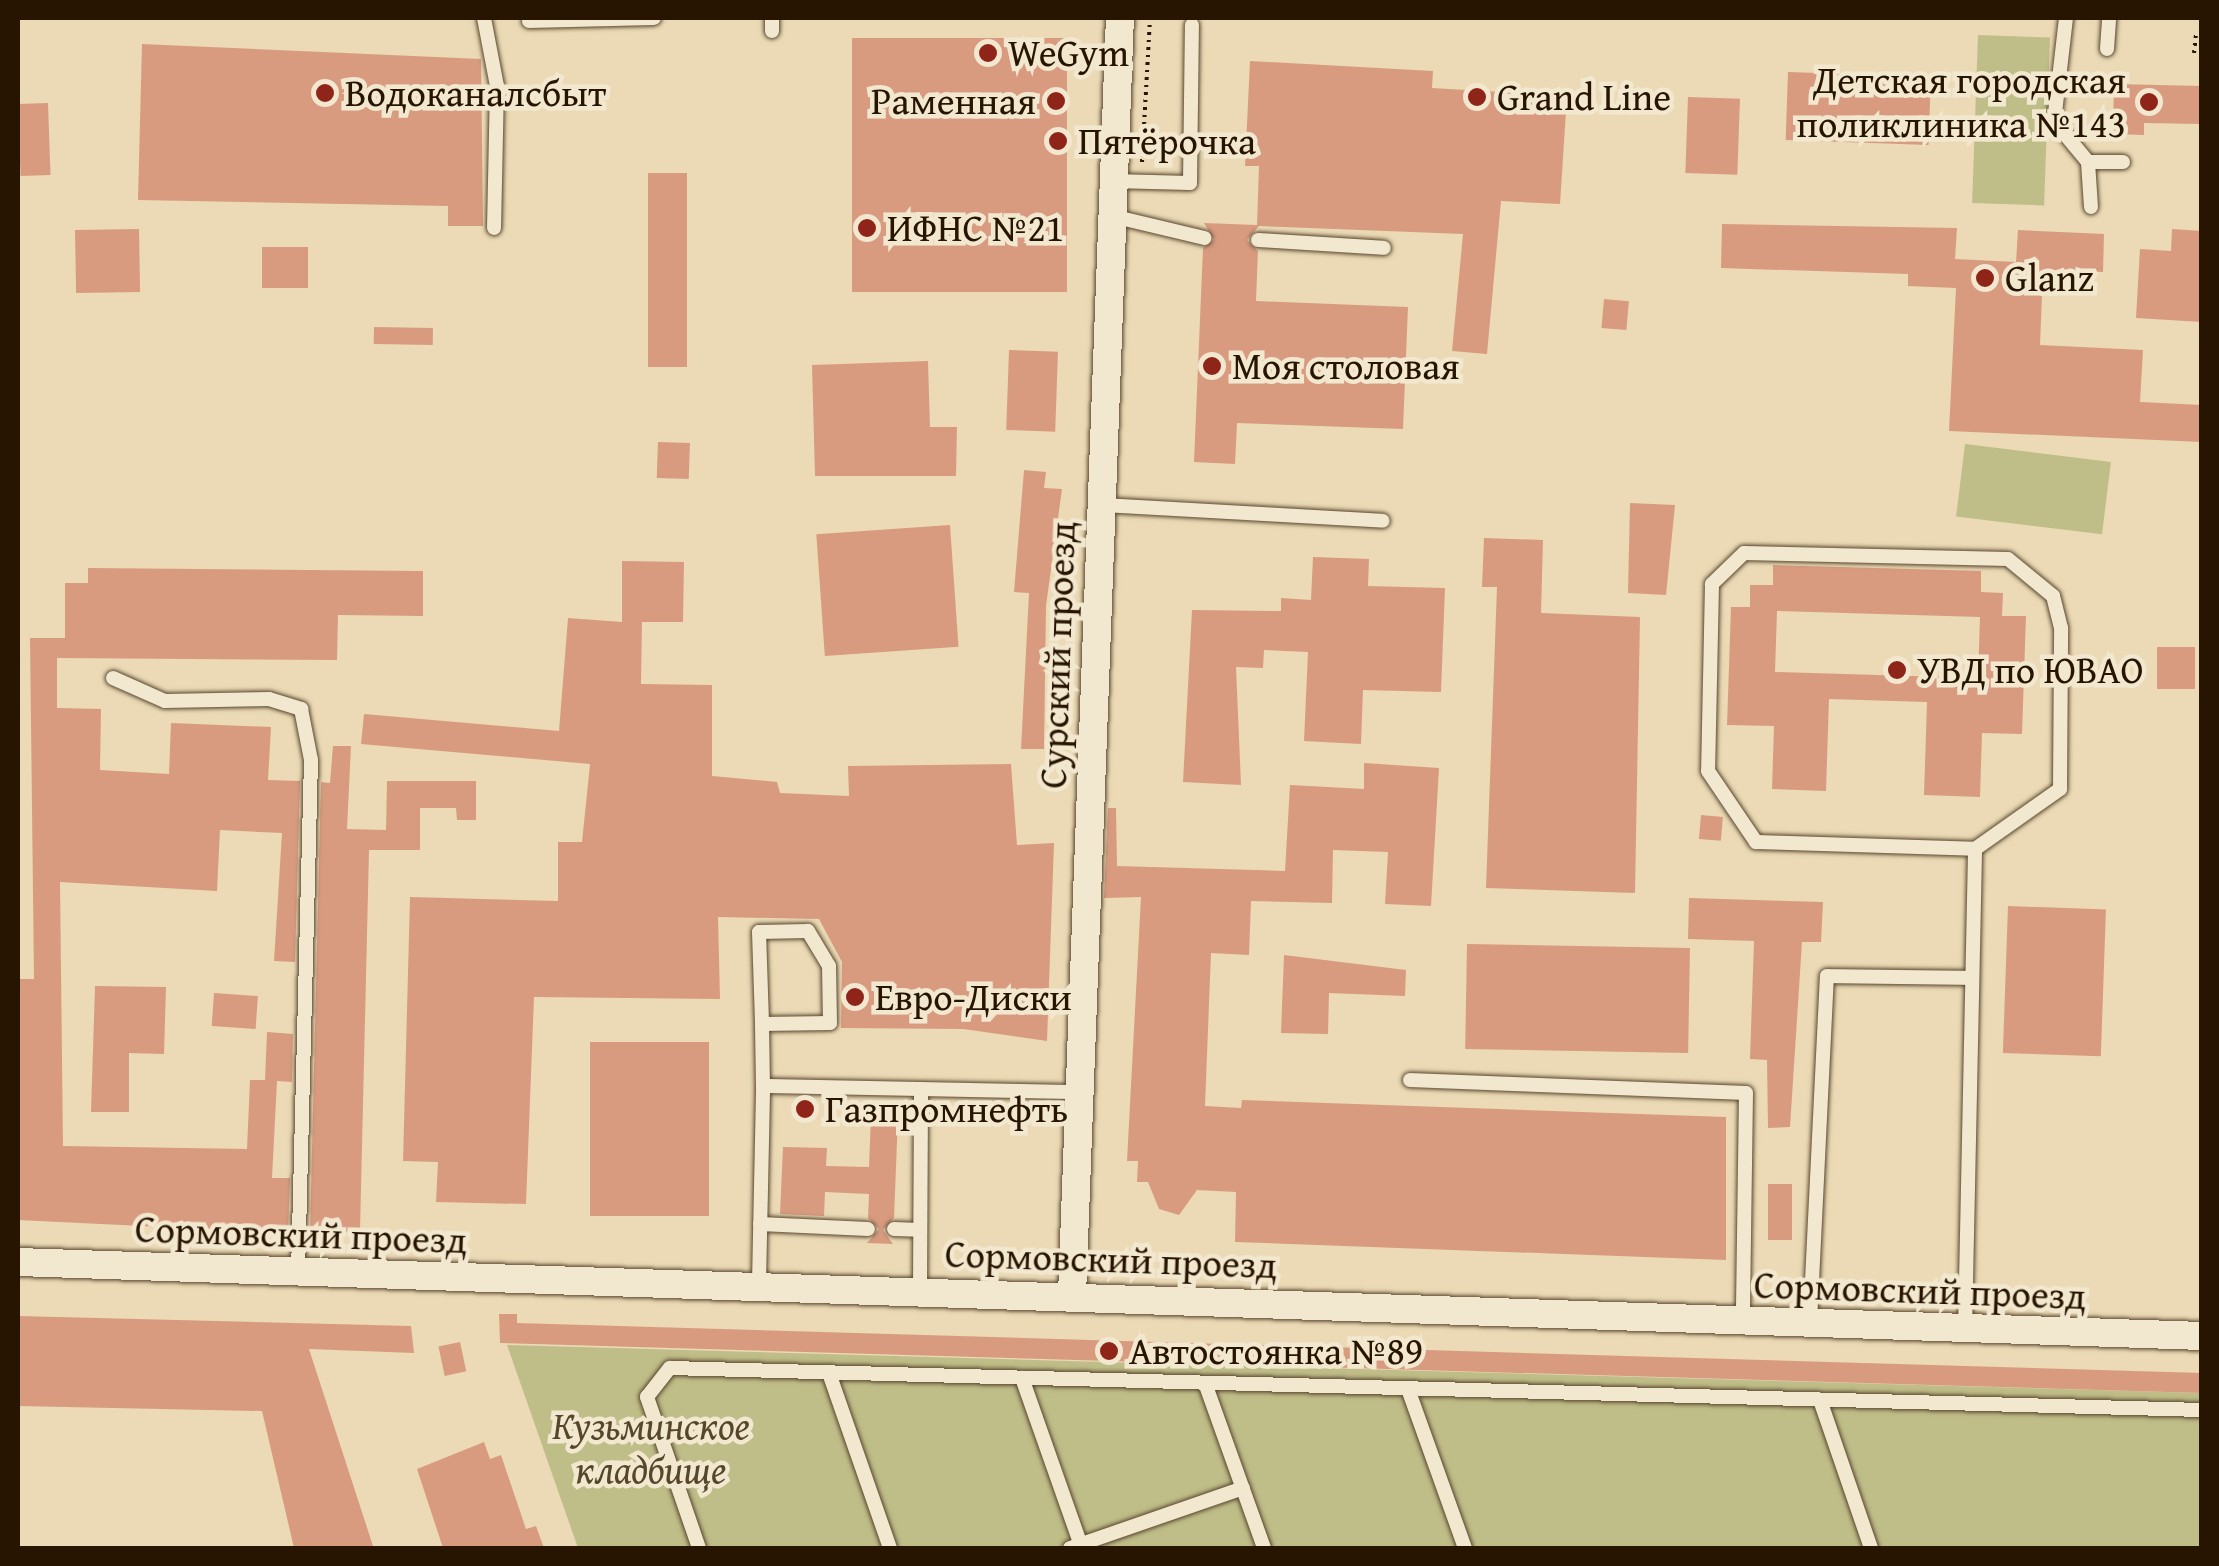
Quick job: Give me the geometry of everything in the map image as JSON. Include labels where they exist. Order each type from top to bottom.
[{"type":"street","name":"Сурский проезд","points":[[1072,1295],[1076,1092],[1120,18]]},
{"type":"street","name":"Сормовский проезд","points":[[18,1262],[298,1274],[759,1283],[2202,1336]]},
{"type":"lane","points":[[484,18],[497,86],[494,228]]},
{"type":"lane","points":[[529,20],[654,18]]},
{"type":"lane","points":[[2066,18],[2054,121],[2088,162],[2091,206]]},
{"type":"lane","points":[[2107,49],[2109,18]]},
{"type":"lane","points":[[1114,181],[1190,183],[1192,26]]},
{"type":"lane","points":[[2088,162],[2123,162]]},
{"type":"lane","points":[[1112,216],[1204,238]]},
{"type":"lane","points":[[1258,240],[1384,248]]},
{"type":"lane","points":[[1100,506],[1383,521]]},
{"type":"lane","points":[[1744,553],[2008,559],[2052,596],[2061,628],[2060,789],[1975,849],[1756,842],[1708,772],[1712,584],[1744,553]]},
{"type":"lane","points":[[114,678],[164,700],[270,699],[300,709],[311,760],[298,1274]]},
{"type":"lane","points":[[1965,1330],[1975,849]]},
{"type":"lane","points":[[759,1283],[764,1086],[759,932],[808,931],[829,966],[830,1023],[762,1024]]},
{"type":"lane","points":[[1810,1322],[1827,976],[1972,978]]},
{"type":"lane","points":[[1410,1080],[1746,1094],[1743,1322]]},
{"type":"lane","points":[[764,1086],[1076,1092]]},
{"type":"lane","points":[[920,1289],[921,1089]]},
{"type":"lane","points":[[760,1224],[868,1229]]},
{"type":"lane","points":[[894,1230],[919,1230]]},
{"type":"lane","points":[[699,1548],[647,1397],[670,1368],[2202,1410]]},
{"type":"lane","points":[[829,1373],[890,1548]]},
{"type":"lane","points":[[1022,1378],[1077,1547],[1243,1488]]},
{"type":"lane","points":[[1205,1383],[1264,1548]]},
{"type":"lane","points":[[1408,1388],[1465,1548]]},
{"type":"lane","points":[[1820,1400],[1871,1548]]},
{"type":"path","points":[[2194,53],[2196,33]]},
{"type":"green space","points":[[1978,35],[2050,38],[2044,205],[1972,203]]},
{"type":"green space","points":[[1965,444],[2111,462],[2102,534],[1956,516]]},
{"type":"green space","name":"Кузьминское кладбище","points":[[507,1345],[2201,1393],[2201,1548],[578,1548]]},
{"type":"building","points":[[852,38],[1067,38],[1067,292],[852,292]]},
{"type":"building","points":[[142,44],[481,59],[483,226],[448,226],[448,206],[138,200]]},
{"type":"building","points":[[1250,61],[1433,71],[1432,88],[1567,96],[1560,204],[1501,201],[1487,354],[1452,351],[1463,234],[1259,226],[1247,240],[1258,251],[1256,301],[1408,307],[1403,429],[1237,423],[1235,464],[1194,462],[1203,248],[1214,240],[1204,223],[1257,225],[1259,166],[1245,166]]},
{"type":"building","points":[[1788,72],[1931,77],[1929,145],[1786,140]]},
{"type":"building","points":[[2114,84],[2202,86],[2202,124],[2144,123],[2144,135],[2113,134]]},
{"type":"building","points":[[1688,97],[1740,99],[1737,175],[1685,173]]},
{"type":"building","points":[[48,103],[51,175],[21,176],[18,104]]},
{"type":"building","points":[[648,173],[687,173],[687,367],[648,367]]},
{"type":"building","points":[[1722,224],[1957,228],[1955,259],[2016,262],[2018,230],[2104,234],[2103,272],[2043,270],[2040,345],[2143,350],[2140,402],[2202,405],[2202,442],[1949,431],[1956,288],[1908,286],[1908,274],[1721,268]]},
{"type":"building","points":[[139,229],[140,292],[76,293],[75,230]]},
{"type":"building","points":[[2172,229],[2202,231],[2202,322],[2136,318],[2140,249],[2171,251]]},
{"type":"building","points":[[262,247],[308,247],[308,288],[262,288]]},
{"type":"building","points":[[1604,299],[1629,301],[1626,330],[1601,328]]},
{"type":"building","points":[[374,327],[433,328],[433,345],[374,344]]},
{"type":"building","points":[[1009,350],[1058,352],[1055,432],[1006,430]]},
{"type":"building","points":[[928,361],[930,427],[957,427],[956,476],[815,476],[812,365]]},
{"type":"building","points":[[658,442],[690,443],[689,479],[657,478]]},
{"type":"building","points":[[1024,470],[1046,472],[1044,488],[1062,489],[1046,606],[1044,749],[1021,749],[1029,593],[1014,592]]},
{"type":"building","points":[[1630,503],[1675,505],[1666,595],[1628,593]]},
{"type":"building","points":[[950,525],[959,647],[825,656],[816,534]]},
{"type":"building","points":[[1484,538],[1543,540],[1541,613],[1640,617],[1635,893],[1486,888],[1497,587],[1482,587]]},
{"type":"building","points":[[1313,557],[1369,559],[1368,586],[1445,588],[1441,692],[1363,690],[1361,744],[1304,741],[1308,652],[1264,650],[1263,668],[1236,667],[1241,785],[1183,782],[1192,610],[1281,611],[1281,598],[1311,600]]},
{"type":"building","points":[[622,561],[684,562],[683,622],[642,622],[641,684],[712,685],[712,776],[777,782],[780,793],[849,796],[848,766],[1011,764],[1017,845],[1054,843],[1047,1041],[963,1029],[841,1028],[842,962],[819,919],[718,917],[720,999],[534,997],[526,1204],[436,1202],[438,1162],[403,1161],[410,897],[558,901],[558,842],[582,842],[590,764],[361,744],[364,714],[559,731],[568,618],[622,622]]},
{"type":"building","points":[[1773,565],[1981,571],[1981,592],[2003,593],[2002,616],[2026,616],[2022,734],[1982,733],[1980,797],[1924,795],[1927,702],[1829,699],[1826,791],[1772,789],[1774,726],[1727,725],[1731,607],[1750,607],[1750,585],[1773,585]],"holes":[[[1777,611],[1980,617],[1978,678],[1775,672]]]},
{"type":"building","points":[[88,568],[423,571],[423,616],[338,615],[337,660],[57,658],[57,708],[101,709],[100,770],[169,774],[171,723],[271,727],[268,780],[300,781],[295,962],[274,961],[282,833],[220,830],[217,891],[60,882],[63,1146],[247,1149],[250,1080],[265,1080],[267,1032],[293,1034],[292,1082],[277,1081],[272,1178],[290,1178],[288,1233],[18,1220],[18,979],[34,979],[30,638],[65,638],[65,583],[88,583]]},
{"type":"building","points":[[2157,647],[2195,647],[2195,689],[2157,689]]},
{"type":"building","points":[[333,746],[351,746],[347,829],[386,830],[387,781],[476,781],[476,820],[457,820],[456,808],[420,808],[420,850],[369,850],[360,1231],[310,1233],[321,782],[330,783]]},
{"type":"building","points":[[1364,763],[1439,768],[1431,906],[1385,904],[1388,852],[1333,850],[1332,903],[1251,901],[1249,955],[1211,953],[1205,1106],[1241,1108],[1242,1100],[1726,1117],[1726,1260],[1235,1242],[1236,1192],[1197,1190],[1179,1215],[1159,1209],[1148,1182],[1137,1182],[1138,1161],[1127,1161],[1141,897],[1104,898],[1108,808],[1116,808],[1117,866],[1285,871],[1290,785],[1364,789]]},
{"type":"building","points":[[1701,815],[1723,817],[1721,841],[1699,839]]},
{"type":"building","points":[[1689,898],[1823,902],[1821,942],[1802,942],[1790,1127],[1768,1128],[1767,1060],[1750,1059],[1754,941],[1688,939]]},
{"type":"building","points":[[2008,906],[2106,909],[2101,1056],[2003,1053]]},
{"type":"building","points":[[1467,944],[1690,948],[1688,1053],[1465,1049]]},
{"type":"building","points":[[1284,955],[1406,970],[1405,996],[1329,993],[1328,1034],[1281,1033]]},
{"type":"building","points":[[95,986],[166,987],[164,1054],[129,1053],[129,1112],[91,1112]]},
{"type":"building","points":[[214,993],[258,996],[256,1029],[212,1026]]},
{"type":"building","points":[[590,1042],[709,1042],[709,1216],[590,1216]]},
{"type":"building","points":[[871,1115],[898,1116],[894,1218],[883,1230],[893,1244],[867,1243],[879,1229],[868,1218],[869,1194],[825,1192],[824,1216],[780,1214],[783,1147],[827,1148],[826,1166],[869,1167]]},
{"type":"building","points":[[1768,1184],[1792,1184],[1792,1240],[1768,1240]]},
{"type":"building","name":"Автостоянка №89","points":[[499,1314],[517,1314],[517,1323],[2202,1373],[2202,1393],[500,1343]]},
{"type":"building","points":[[18,1316],[411,1326],[414,1353],[309,1349],[373,1546],[294,1548],[262,1411],[18,1406]]},
{"type":"building","points":[[460,1342],[466,1371],[445,1376],[438,1347]]},
{"type":"building","points":[[484,1442],[490,1459],[501,1455],[526,1529],[536,1526],[544,1548],[443,1548],[417,1469]]},
{"type":"place","name":"WeGym","points":[[988,53]]},
{"type":"place","name":"Водоканалсбыт","points":[[325,93]]},
{"type":"place","name":"Grand Line","points":[[1477,97]]},
{"type":"place","name":"Раменная","points":[[1056,101]]},
{"type":"place","name":"Детская городская поликлиника №143","points":[[2149,102]]},
{"type":"place","name":"Пятёрочка","points":[[1058,141]]},
{"type":"place","name":"ИФНС №21","points":[[867,228]]},
{"type":"place","name":"Glanz","points":[[1985,278]]},
{"type":"place","name":"Моя столовая","points":[[1212,366]]},
{"type":"place","name":"УВД по ЮВАО","points":[[1897,670]]},
{"type":"place","name":"Евро-Диски","points":[[855,997]]},
{"type":"place","name":"Газпромнефть","points":[[805,1109]]},
{"type":"place","name":"Автостоянка №89","points":[[1109,1351]]}]
